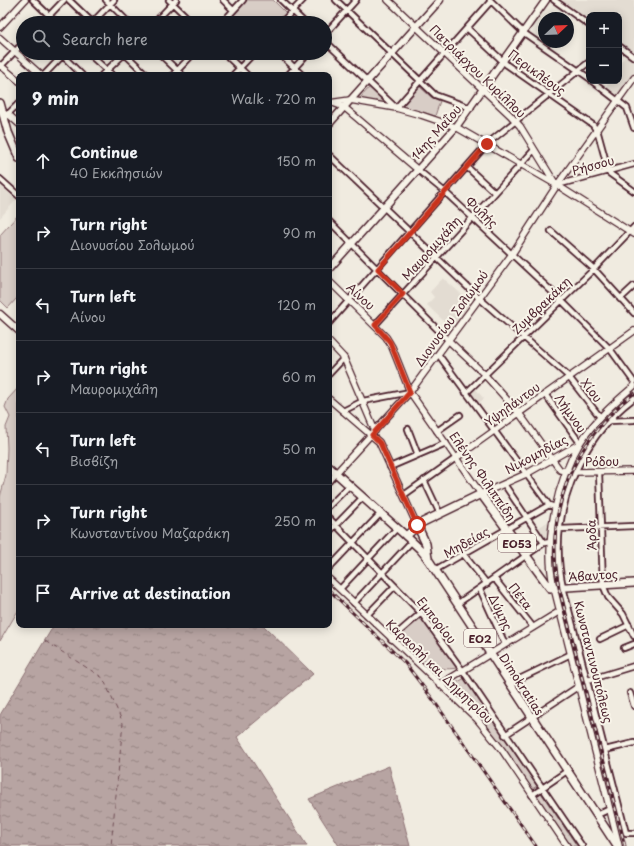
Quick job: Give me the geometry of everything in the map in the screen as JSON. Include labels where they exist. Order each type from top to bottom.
[{"type":"main road","name":"14ης Μαΐου","points":[[332,266],[456,127],[504,62],[546,0]]},
{"type":"main road","points":[[332,121],[437,1]]},
{"type":"main road","points":[[0,103],[4,119],[16,150]]},
{"type":"main road","points":[[0,314],[16,328]]},
{"type":"main road","name":"ΕΟ2","points":[[332,469],[406,536]]},
{"type":"main road","points":[[406,536],[417,525],[481,494]]},
{"type":"main road","name":"Ελένης Φιλιππίδη","points":[[481,494],[548,586],[554,588]]},
{"type":"main road","points":[[417,525],[426,544],[428,559]]},
{"type":"main road","name":"Dimokratias","points":[[406,536],[428,559],[618,846]]},
{"type":"main road","name":"Άβαντος","points":[[554,588],[634,583]]},
{"type":"street","points":[[0,27],[25,0]]},
{"type":"street","points":[[33,0],[50,15],[64,0]]},
{"type":"street","points":[[69,0],[86,16]]},
{"type":"street","points":[[106,0],[122,16]]},
{"type":"street","points":[[99,16],[114,0]]},
{"type":"street","points":[[223,0],[234,10]]},
{"type":"street","points":[[228,16],[243,0]]},
{"type":"street","points":[[281,0],[297,16]]},
{"type":"street","points":[[287,16],[302,0]]},
{"type":"street","points":[[336,0],[435,95],[471,108]]},
{"type":"street","points":[[332,26],[356,0]]},
{"type":"street","name":"Πατριάρχου Κυρίλλου","points":[[388,0],[515,121],[557,185]]},
{"type":"street","points":[[554,0],[586,23]]},
{"type":"street","points":[[160,16],[172,1],[186,16]]},
{"type":"street","points":[[396,108],[490,1],[524,33],[586,76]]},
{"type":"street","name":"Περικλέους","points":[[467,28],[504,62],[549,93],[597,130]]},
{"type":"street","points":[[0,38],[15,51],[0,66],[16,79]]},
{"type":"street","points":[[332,48],[396,108]]},
{"type":"street","points":[[622,48],[634,57]]},
{"type":"street","points":[[25,60],[38,72]]},
{"type":"street","points":[[47,72],[57,60]]},
{"type":"street","points":[[68,60],[79,72]]},
{"type":"street","points":[[95,60],[107,71],[117,60]]},
{"type":"street","points":[[131,60],[144,72]]},
{"type":"street","points":[[166,60],[177,70],[187,60]]},
{"type":"street","points":[[231,60],[244,72]]},
{"type":"street","points":[[236,72],[247,60]]},
{"type":"street","points":[[286,60],[299,72]]},
{"type":"street","points":[[291,72],[301,60]]},
{"type":"street","points":[[332,320],[487,144],[586,65]]},
{"type":"street","name":"Διονυσίου Σολωμού","points":[[336,473],[410,392],[512,254],[557,185],[619,101],[634,78]]},
{"type":"street","points":[[596,84],[627,108],[634,128]]},
{"type":"street","points":[[332,102],[350,100],[396,108],[456,127],[557,185],[632,233]]},
{"type":"street","name":"Φυλής","points":[[332,103],[344,107],[444,192],[512,254],[610,349],[634,382]]},
{"type":"street","points":[[16,106],[4,119],[16,123]]},
{"type":"street","points":[[597,130],[609,172],[634,191]]},
{"type":"street","name":"Μαυρομιχάλη","points":[[375,325],[534,150]]},
{"type":"street","name":"Χίου","points":[[332,158],[479,298],[568,376],[600,417]]},
{"type":"street","name":"Ρήσσου","points":[[557,185],[634,164]]},
{"type":"street","points":[[467,167],[495,193]]},
{"type":"street","points":[[0,179],[16,193]]},
{"type":"street","points":[[332,224],[484,374],[519,413],[560,470],[571,472],[555,507],[550,542],[551,569],[554,588],[618,846]]},
{"type":"street","name":"Ζυμβρακάκη","points":[[466,393],[632,233],[634,227]]},
{"type":"street","points":[[551,231],[594,269],[634,313]]},
{"type":"street","name":"Αίνου","points":[[332,284],[375,325],[390,342],[410,392]]},
{"type":"street","points":[[620,299],[634,286]]},
{"type":"street","name":"Υψηλάντου","points":[[404,495],[568,376],[610,349],[634,331]]},
{"type":"street","points":[[332,345],[344,358],[363,401],[374,433],[380,443],[417,525]]},
{"type":"street","points":[[438,354],[549,505],[555,507]]},
{"type":"street","points":[[332,371],[344,358]]},
{"type":"street","name":"Κωνσταντινουπόλεως","points":[[634,386],[600,417],[580,444],[571,472],[560,529],[559,557],[564,588],[626,833],[634,833]]},
{"type":"street","points":[[343,411],[363,401],[410,392]]},
{"type":"street","name":"Ελένης Φιλιππίδη","points":[[410,392],[481,494]]},
{"type":"street","name":"Λήμνου","points":[[545,394],[580,444]]},
{"type":"street","name":"Κωνσταντινουπόλεως","points":[[571,472],[609,421],[634,398]]},
{"type":"street","points":[[332,402],[374,433]]},
{"type":"street","points":[[437,430],[460,415]]},
{"type":"street","points":[[609,421],[634,420]]},
{"type":"street","points":[[408,429],[418,455]]},
{"type":"street","points":[[390,467],[446,443]]},
{"type":"street","name":"Νικομηδίας","points":[[481,494],[526,474],[580,444]]},
{"type":"street","name":"Ρόδου","points":[[571,472],[634,471]]},
{"type":"street","name":"Άρδα","points":[[599,472],[604,585],[608,597],[622,612],[634,636]]},
{"type":"street","points":[[332,478],[336,473]]},
{"type":"street","points":[[424,480],[440,514]]},
{"type":"street","points":[[504,484],[544,543]]},
{"type":"street","points":[[332,503],[350,485]]},
{"type":"street","points":[[332,529],[363,497]]},
{"type":"street","name":"Μηδείας","points":[[435,570],[464,555],[549,505]]},
{"type":"street","points":[[332,565],[381,513]]},
{"type":"street","name":"Εμπορίου","points":[[332,521],[421,613],[463,671],[582,846]]},
{"type":"street","points":[[560,529],[634,526]]},
{"type":"street","points":[[340,589],[397,528]]},
{"type":"street","points":[[354,603],[412,541]]},
{"type":"street","points":[[457,604],[544,543],[550,542]]},
{"type":"street","points":[[464,555],[487,584]]},
{"type":"street","name":"Πέτα","points":[[494,578],[533,627]]},
{"type":"street","name":"Καραολή και Δημητρίου","points":[[332,582],[391,639],[441,684],[487,731],[567,846]]},
{"type":"street","points":[[367,615],[395,586]]},
{"type":"street","name":"Δύμης","points":[[480,589],[505,644]]},
{"type":"street","points":[[441,684],[560,611]]},
{"type":"street","points":[[391,639],[421,613]]},
{"type":"street","points":[[600,639],[629,625]]},
{"type":"street","points":[[624,648],[634,644]]},
{"type":"street","points":[[510,684],[571,654]]},
{"type":"street","points":[[588,680],[634,666]]},
{"type":"street","points":[[506,735],[579,686]]},
{"type":"street","points":[[630,693],[634,706]]},
{"type":"street","points":[[606,750],[634,743]]},
{"type":"street","points":[[532,795],[568,771]]},
{"type":"street","points":[[597,815],[610,810]]},
{"type":"shaded area","points":[[246,0],[273,0],[287,14],[285,16],[231,16]]},
{"type":"shaded area","points":[[561,0],[634,0],[634,52],[622,43],[622,12],[586,12],[586,18]]},
{"type":"shaded area","points":[[627,55],[634,60],[634,74],[619,96],[606,86],[608,84],[622,84],[622,61]]},
{"type":"shaded area","points":[[235,60],[243,60],[239,64]]},
{"type":"shaded area","points":[[419,86],[431,97],[440,101],[435,116],[402,106]]},
{"type":"shaded area","points":[[370,87],[391,106],[359,99]]},
{"type":"shaded area","points":[[0,185],[16,200],[0,218]]},
{"type":"shaded area","points":[[16,217],[16,299],[8,308],[0,300],[0,235]]},
{"type":"shaded area","points":[[443,278],[475,306],[456,333],[427,305],[434,297],[430,292]]},
{"type":"shaded area","points":[[475,388],[484,399],[478,404],[469,393]]},
{"type":"shaded area","points":[[16,390],[16,614],[0,641],[0,497],[6,475],[6,427],[10,417],[5,407],[8,399]]},
{"type":"shaded area","points":[[553,518],[550,538],[544,539],[538,528]]},
{"type":"shaded area","points":[[420,617],[458,667],[457,668],[449,669],[436,667],[424,661],[408,646],[411,642],[402,633]]},
{"type":"shaded area","points":[[465,678],[537,786],[532,789],[484,721],[449,687]]},
{"type":"shaded area","points":[[541,793],[577,846],[571,846],[536,796]]},
{"type":"water","points":[[52,628],[266,628],[313,674],[237,737],[307,846],[0,846],[0,715]]},
{"type":"water","points":[[389,766],[410,846],[339,846],[309,799]]},
{"type":"ferry route","points":[[45,641],[103,678],[123,723],[111,846]]},
{"type":"railway","points":[[625,846],[559,588],[555,559],[556,532],[560,505],[568,480],[580,456],[595,433],[613,412],[634,393]]},
{"type":"railway","points":[[332,593],[405,663],[434,701],[536,846]]},
{"type":"route","points":[[417,525],[380,443],[372,435],[410,392],[390,342],[375,325],[403,294],[378,269],[487,144]]}]
